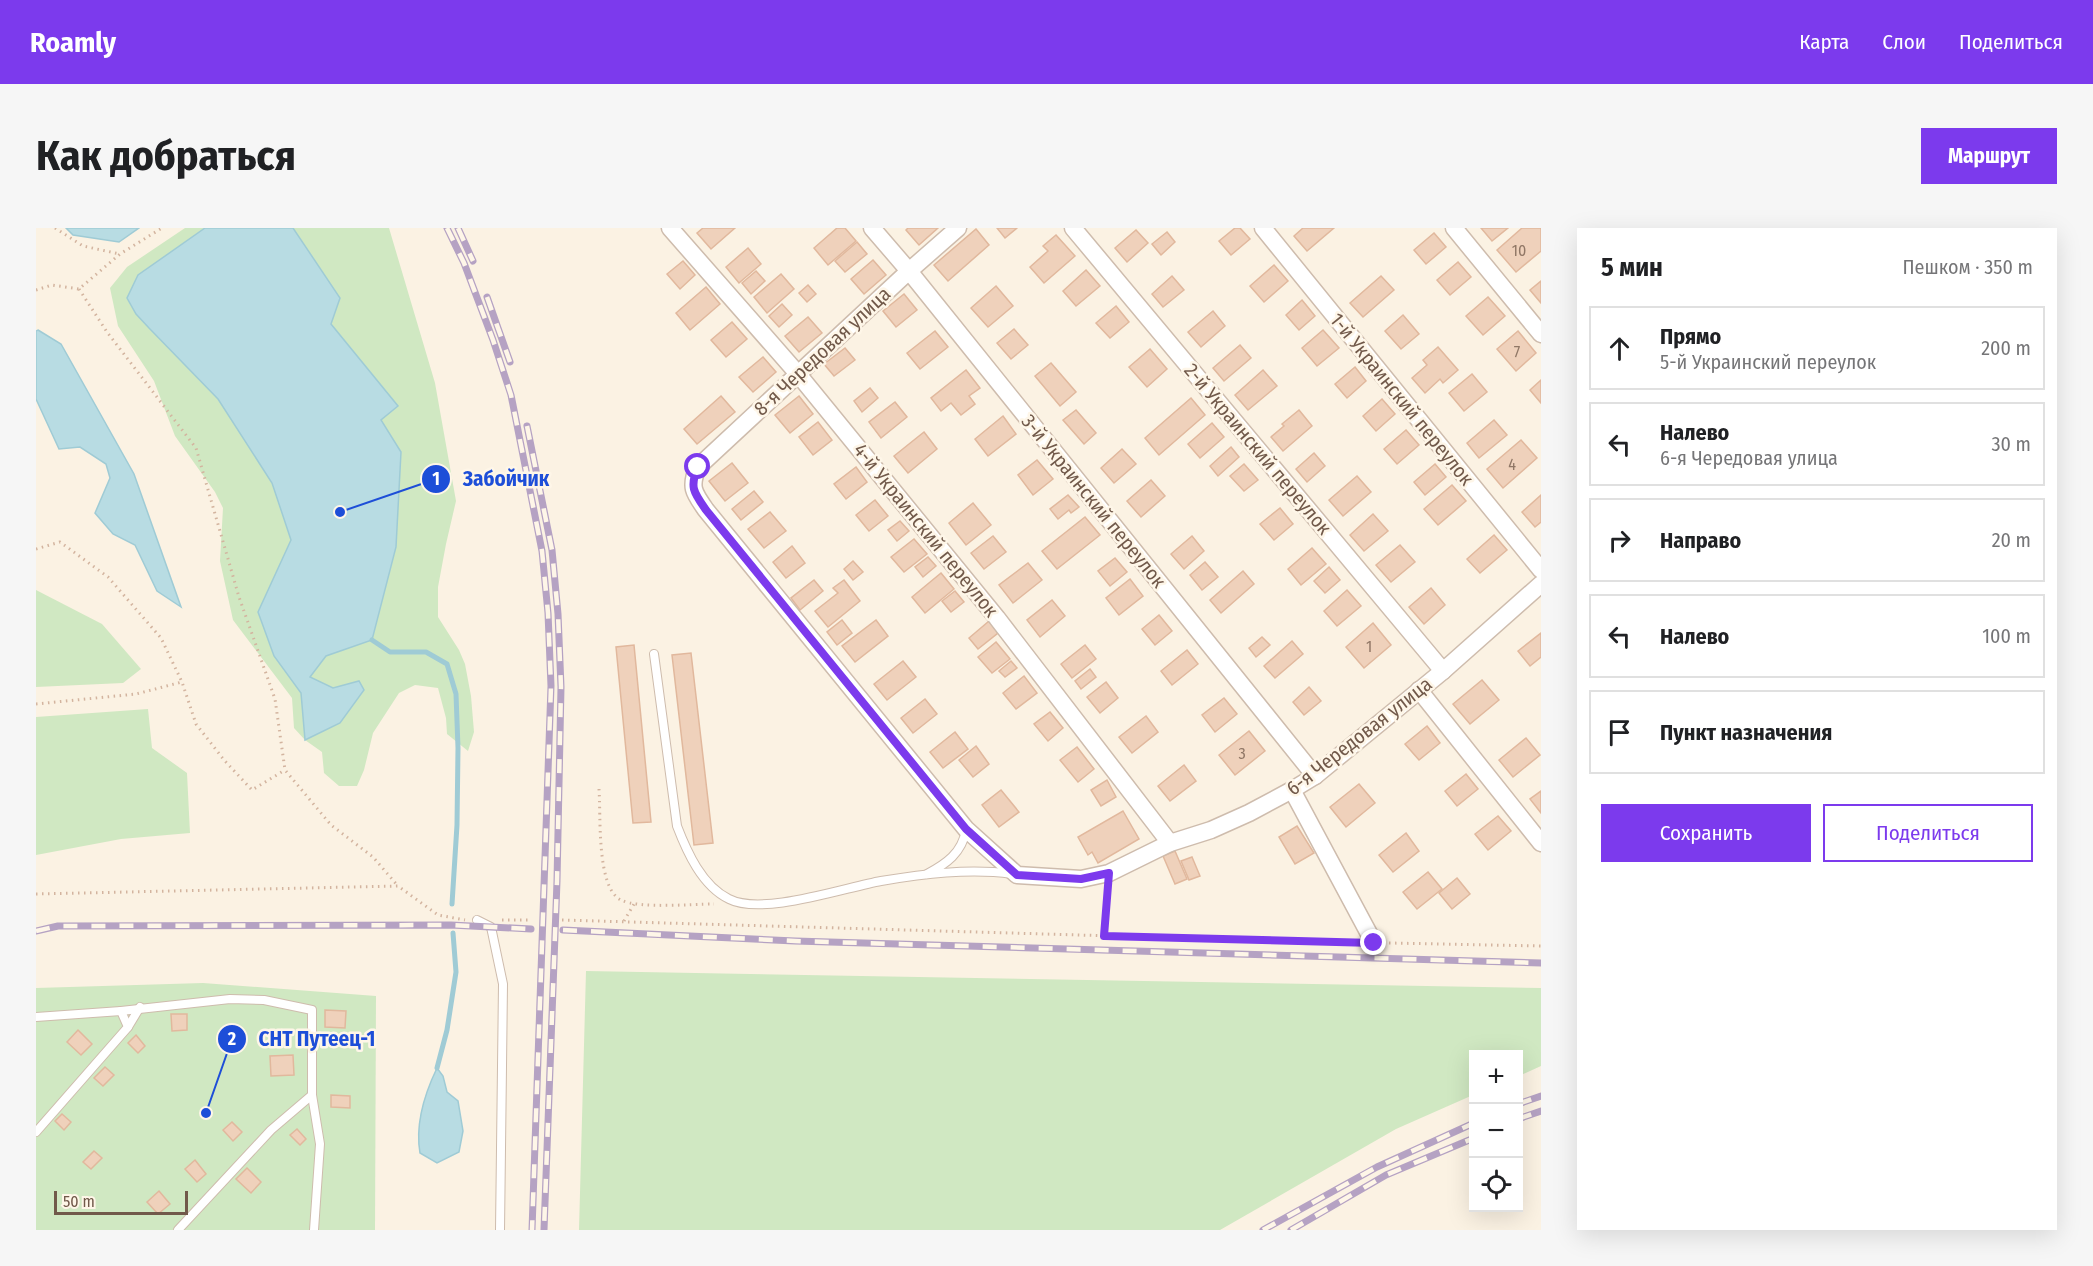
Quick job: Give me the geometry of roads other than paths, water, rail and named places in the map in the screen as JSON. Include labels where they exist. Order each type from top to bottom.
[{"type":"street","name":"4-й Украинский переулок","points":[[670,228],[798,374],[997,618],[1170,843]]},
{"type":"street","name":"3-й Украинский переулок","points":[[872,228],[1315,776]]},
{"type":"street","name":"8-я Чередовая улица","points":[[958,228],[698,467],[692,480],[694,494],[706,510],[966,829]]},
{"type":"street","name":"2-й Украинский переулок","points":[[1073,228],[1443,671]]},
{"type":"street","name":"1-й Украинский переулок","points":[[1263,228],[1541,570]]},
{"type":"street","points":[[1454,228],[1541,334]]},
{"type":"street","name":"6-я Чередовая улица","points":[[1017,875],[1081,879],[1109,873],[1170,843],[1211,830],[1249,813],[1292,790],[1315,776],[1443,671],[1536,589]]},
{"type":"street","points":[[1536,589],[1541,608]]},
{"type":"street","points":[[1419,690],[1541,843]]},
{"type":"street","points":[[1292,790],[1374,943]]},
{"type":"street","points":[[966,829],[1017,875]]},
{"type":"lane","points":[[654,654],[677,826],[687,853],[710,884],[730,900],[757,905],[924,875],[993,872],[1017,875]]},
{"type":"lane","points":[[924,875],[945,865],[960,848],[966,829]]},
{"type":"lane","points":[[477,920],[491,927],[503,984],[500,1230]]},
{"type":"lane","points":[[36,1017],[241,999],[264,1000],[312,1010],[312,1095],[320,1144],[314,1230]]},
{"type":"lane","points":[[36,1132],[128,1027],[140,1007]]},
{"type":"lane","points":[[121,1011],[128,1027]]},
{"type":"lane","points":[[178,1230],[271,1130],[312,1095]]},
{"type":"water","points":[[66,228],[139,228],[119,242],[73,235]]},
{"type":"water","points":[[205,228],[293,228],[340,298],[331,324],[398,406],[381,420],[401,452],[396,547],[372,640],[326,656],[310,677],[333,688],[359,681],[364,690],[340,723],[305,740],[301,693],[274,656],[258,612],[291,540],[272,483],[218,399],[136,314],[127,298],[138,275]]},
{"type":"water","points":[[38,330],[61,344],[134,474],[181,607],[157,591],[135,545],[113,534],[95,513],[110,478],[106,464],[80,447],[59,449],[36,399],[36,331]]},
{"type":"water","points":[[437,1068],[443,1076],[447,1092],[458,1101],[463,1131],[459,1152],[437,1163],[420,1153],[419,1131],[425,1099]]},
{"type":"waterway","points":[[372,640],[390,652],[426,652],[447,664],[456,694],[458,748],[457,825],[452,904]]},
{"type":"waterway","points":[[437,1068],[447,1030],[456,972],[453,933]]},
{"type":"railway","points":[[447,228],[464,263],[511,395],[542,551],[548,613],[551,686],[532,1230]]},
{"type":"railway","points":[[458,228],[473,261]]},
{"type":"railway","points":[[487,297],[510,362]]},
{"type":"railway","points":[[527,426],[552,550],[561,687],[557,881],[544,1230]]},
{"type":"railway","points":[[36,931],[58,926],[451,925],[531,929]]},
{"type":"railway","points":[[563,930],[795,941],[1541,963]]},
{"type":"railway","points":[[1523,1102],[1541,1096]]},
{"type":"railway","points":[[1523,1117],[1541,1111]]},
{"type":"railway","points":[[1263,1230],[1377,1167],[1469,1125]]},
{"type":"railway","points":[[1291,1230],[1386,1175],[1469,1140]]},
{"type":"place","name":"Забойчик","points":[[340,512]]},
{"type":"place","name":"СНТ Путеец-1","points":[[206,1113]]}]
